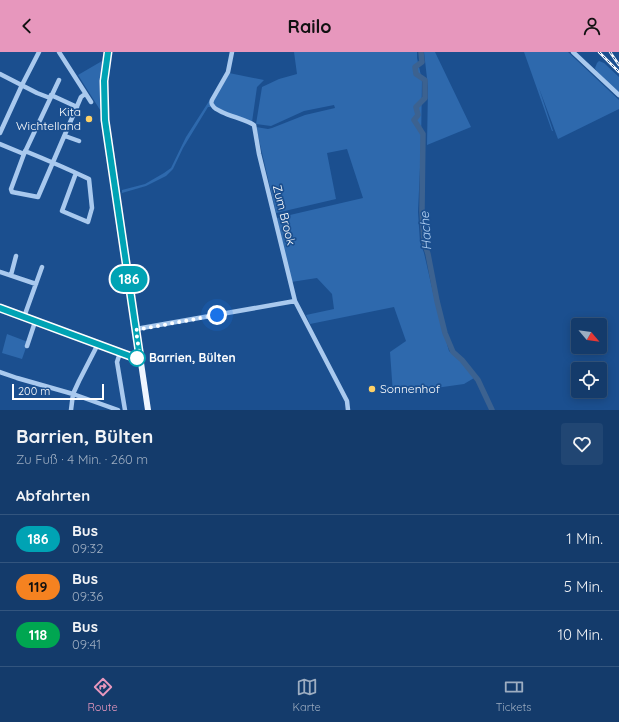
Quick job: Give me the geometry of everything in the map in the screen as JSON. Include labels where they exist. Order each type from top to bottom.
[{"type":"main road","points":[[108,52],[104,81],[105,120],[148,410]]},
{"type":"street","points":[[0,133],[39,52]]},
{"type":"street","points":[[59,52],[91,102]]},
{"type":"street","name":"Zum Brook","points":[[232,52],[228,72],[212,100],[213,108],[254,125],[259,154],[295,301],[347,401],[348,410]]},
{"type":"street","points":[[573,52],[619,95]]},
{"type":"street","points":[[0,74],[22,85],[77,107]]},
{"type":"street","points":[[59,80],[24,153],[11,189],[12,192],[38,197],[81,97],[85,94]]},
{"type":"street","points":[[65,136],[79,141]]},
{"type":"street","points":[[0,144],[53,162],[89,179],[92,208],[88,222],[62,211],[76,173]]},
{"type":"street","points":[[10,276],[16,256]]},
{"type":"street","points":[[24,317],[42,267]]},
{"type":"street","points":[[0,272],[36,284]]},
{"type":"street","points":[[136,330],[295,301]]},
{"type":"street","points":[[0,308],[120,353],[135,358],[140,358]]},
{"type":"street","points":[[27,346],[35,322]]},
{"type":"street","points":[[70,410],[73,394],[98,344]]},
{"type":"street","points":[[120,353],[117,362],[125,410]]},
{"type":"street","points":[[0,372],[73,394],[118,410]]},
{"type":"shaded area","points":[[294,52],[417,52],[422,80],[418,212],[420,242],[449,351],[460,361],[474,378],[464,384],[393,394],[390,352],[406,341],[394,307],[310,324],[306,315],[334,309],[332,294],[317,278],[291,282],[277,218],[363,198],[347,149],[327,153],[336,199],[276,213],[256,127],[268,129],[305,115],[335,108],[334,105],[304,111],[271,126],[256,124],[262,87],[279,79],[297,74]]},
{"type":"shaded area","points":[[424,52],[435,52],[471,127],[427,145],[428,87]]},
{"type":"shaded area","points":[[524,52],[568,52],[619,100],[619,109],[558,139],[539,88],[552,131]]},
{"type":"shaded area","points":[[102,61],[102,113],[78,75]]},
{"type":"shaded area","points":[[599,61],[604,63],[619,77],[619,93],[597,72],[595,68]]},
{"type":"shaded area","points":[[229,73],[264,80],[257,87],[252,122],[218,109],[214,105],[214,100]]},
{"type":"shaded area","points":[[211,98],[211,107],[208,107],[183,148],[173,169],[166,176],[146,186],[122,193],[122,190],[145,184],[171,168],[186,137]]},
{"type":"shaded area","points":[[7,334],[28,342],[22,359],[2,353]]},
{"type":"waterway","name":"Hache","points":[[421,52],[422,62],[415,67],[416,74],[425,80],[425,98],[416,107],[418,115],[414,120],[423,134],[422,211],[424,241],[445,333],[453,352],[462,360],[478,380],[492,410]]},
{"type":"railway","points":[[599,52],[619,72]]},
{"type":"railway","points":[[610,52],[619,65]]},
{"type":"bus line","name":"186","points":[[0,308],[135,358],[140,358],[105,120],[104,81],[108,52]]},
{"type":"place","name":"Kita Wichtelland","points":[[89,119]]},
{"type":"place","name":"Barrien, Bülten","points":[[137,358]]},
{"type":"place","name":"Sonnenhof","points":[[372,389]]},
{"type":"route","points":[[137,358],[135,358],[140,358],[136,330],[217,315]]}]
